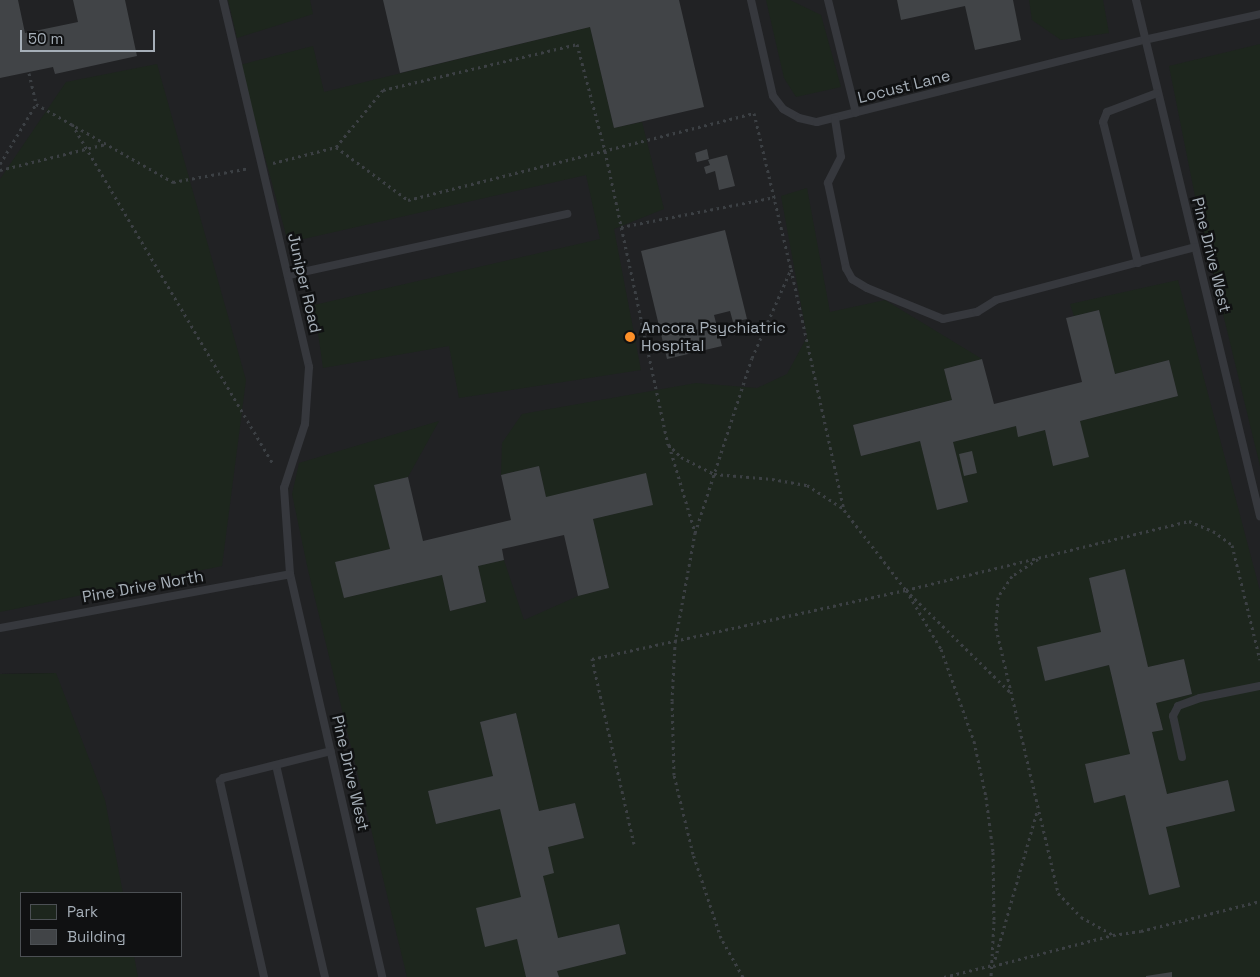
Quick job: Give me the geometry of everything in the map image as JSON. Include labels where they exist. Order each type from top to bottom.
[{"type":"lane","name":"Juniper Road","points":[[223,0],[289,275],[309,367],[305,424],[284,488],[290,574]]},
{"type":"lane","name":"Locust Lane","points":[[751,0],[774,96],[783,109],[798,118],[817,122],[1144,40],[1260,14]]},
{"type":"lane","points":[[828,0],[856,113]]},
{"type":"lane","name":"Pine Drive West","points":[[1136,0],[1144,40],[1260,516]]},
{"type":"lane","points":[[1138,263],[1102,122],[1107,112],[1157,93]]},
{"type":"lane","points":[[835,119],[841,157],[828,183],[846,268],[852,279],[867,288],[943,319],[977,312],[996,300],[1195,247]]},
{"type":"lane","points":[[289,275],[567,214]]},
{"type":"lane","name":"Pine Drive West","points":[[290,574],[382,977]]},
{"type":"lane","name":"Pine Drive North","points":[[0,628],[290,574]]},
{"type":"lane","points":[[1182,757],[1173,716],[1178,706],[1200,698],[1260,686]]},
{"type":"lane","points":[[264,977],[219,785],[222,778],[331,752]]},
{"type":"lane","points":[[276,765],[326,977]]},
{"type":"path","points":[[36,104],[173,182],[263,165],[336,147],[383,90],[577,44],[605,151],[668,444],[696,533]]},
{"type":"path","points":[[0,164],[36,104],[29,73]]},
{"type":"path","points":[[336,147],[408,200],[754,113],[775,198],[844,510]]},
{"type":"path","points":[[71,123],[274,466]]},
{"type":"path","points":[[0,170],[106,144]]},
{"type":"path","points":[[621,227],[775,198]]},
{"type":"path","points":[[743,977],[721,938],[693,854],[674,775],[672,701],[674,643],[696,533],[714,474],[752,358],[791,269]]},
{"type":"path","points":[[668,444],[680,457],[714,474],[772,479],[807,485],[844,510],[906,590],[941,649],[974,741],[986,797],[993,852],[993,966]]},
{"type":"path","points":[[634,844],[592,659],[674,643],[906,590],[1189,521],[1213,531],[1232,545],[1260,660]]},
{"type":"path","points":[[1040,557],[1012,576],[998,597],[996,628],[1058,893],[1081,917],[1113,935]]},
{"type":"path","points":[[906,590],[1011,694]]},
{"type":"path","points":[[991,977],[1038,811]]},
{"type":"path","points":[[944,977],[1260,901]]},
{"type":"shaded area","name":"Ancora Psychiatric Hospital","points":[[0,0],[1260,0],[1260,977],[0,977],[0,823],[56,673],[0,674]]},
{"type":"green space","points":[[228,0],[310,0],[313,14],[237,38]]},
{"type":"green space","points":[[766,0],[790,0],[821,15],[841,87],[796,97],[784,78]]},
{"type":"green space","points":[[1029,0],[1103,0],[1109,33],[1061,40],[1032,20]]},
{"type":"green space","points":[[590,27],[614,128],[642,122],[664,209],[614,229],[641,370],[459,398],[449,346],[323,368],[314,305],[600,239],[586,175],[299,240],[286,235],[240,65],[313,46],[324,92]]},
{"type":"green space","points":[[1260,44],[1260,466],[1198,211],[1169,66]]},
{"type":"green space","points":[[157,64],[246,380],[222,566],[0,612],[0,179],[66,82]]},
{"type":"green space","points":[[807,188],[830,312],[885,300],[982,359],[944,369],[952,400],[853,425],[861,456],[920,441],[938,510],[968,502],[953,442],[1016,426],[1018,436],[1045,430],[1053,465],[1080,421],[1178,396],[1169,360],[1115,374],[1099,310],[1074,316],[1070,304],[1178,280],[1260,591],[1260,977],[559,977],[557,971],[626,954],[619,924],[558,938],[543,876],[548,847],[584,838],[575,803],[539,811],[516,713],[480,722],[493,776],[428,792],[436,824],[500,809],[521,897],[517,939],[526,977],[407,977],[308,570],[292,494],[299,463],[439,421],[408,477],[374,485],[390,549],[336,562],[344,598],[442,575],[450,611],[486,602],[478,566],[504,560],[524,620],[578,596],[609,588],[593,519],[652,505],[546,497],[539,466],[501,475],[502,443],[522,414],[696,383],[757,388],[787,374],[807,337],[781,196]],"holes":[[[1125,570],[1148,667],[1184,659],[1192,694],[1156,703],[1163,729],[1152,732],[1167,794],[1227,780],[1235,811],[1166,827],[1180,887],[1149,894],[1125,795],[1094,803],[1085,765],[1130,754],[1109,665],[1045,681],[1101,632],[1089,578]]]},
{"type":"green space","points":[[56,673],[105,800],[123,892],[20,892],[20,957],[134,957],[138,977],[0,977],[0,674]]},
{"type":"building","points":[[0,0],[18,0],[25,33],[78,22],[73,0],[125,0],[137,56],[55,74],[53,67],[0,78]]},
{"type":"building","points":[[383,0],[679,0],[704,107],[614,128],[590,27],[400,73]]},
{"type":"building","points":[[897,0],[1013,0],[1021,40],[975,50],[965,6],[901,20]]},
{"type":"building","points":[[707,149],[709,159],[697,162],[695,153]]},
{"type":"building","points":[[727,155],[735,186],[719,190],[715,171],[706,174],[704,167],[710,165],[708,160]]},
{"type":"building","points":[[725,230],[747,319],[733,322],[730,311],[714,315],[722,346],[667,359],[641,251]]},
{"type":"building","points":[[1099,310],[1115,374],[1169,360],[1178,396],[1080,421],[1089,457],[1053,466],[1045,430],[1018,437],[1016,426],[953,442],[968,502],[937,510],[920,441],[861,456],[853,425],[952,400],[944,369],[982,359],[994,404],[1082,382],[1066,318]]},
{"type":"building","points":[[972,451],[977,473],[964,476],[959,454]]},
{"type":"building","points":[[539,466],[546,497],[646,473],[653,505],[593,519],[609,588],[578,596],[564,535],[502,549],[504,560],[478,566],[486,602],[450,611],[442,575],[344,598],[335,562],[390,549],[374,485],[408,477],[423,541],[511,520],[501,475]]},
{"type":"building","points":[[1125,569],[1148,667],[1184,659],[1192,694],[1156,703],[1163,730],[1152,732],[1167,794],[1228,780],[1235,811],[1166,827],[1180,887],[1149,895],[1125,795],[1094,803],[1085,764],[1130,754],[1109,665],[1045,681],[1037,647],[1101,632],[1089,578]]},
{"type":"building","points":[[516,713],[539,811],[575,803],[584,838],[548,847],[554,873],[543,876],[558,938],[619,924],[626,954],[557,971],[559,977],[526,977],[517,939],[485,947],[476,908],[521,897],[500,809],[436,824],[428,791],[493,776],[480,722]]},
{"type":"building","points":[[1172,972],[1172,977],[1146,977],[1146,976]]},
{"type":"place","name":"Ancora Psychiatric Hospital","points":[[630,337]]}]
